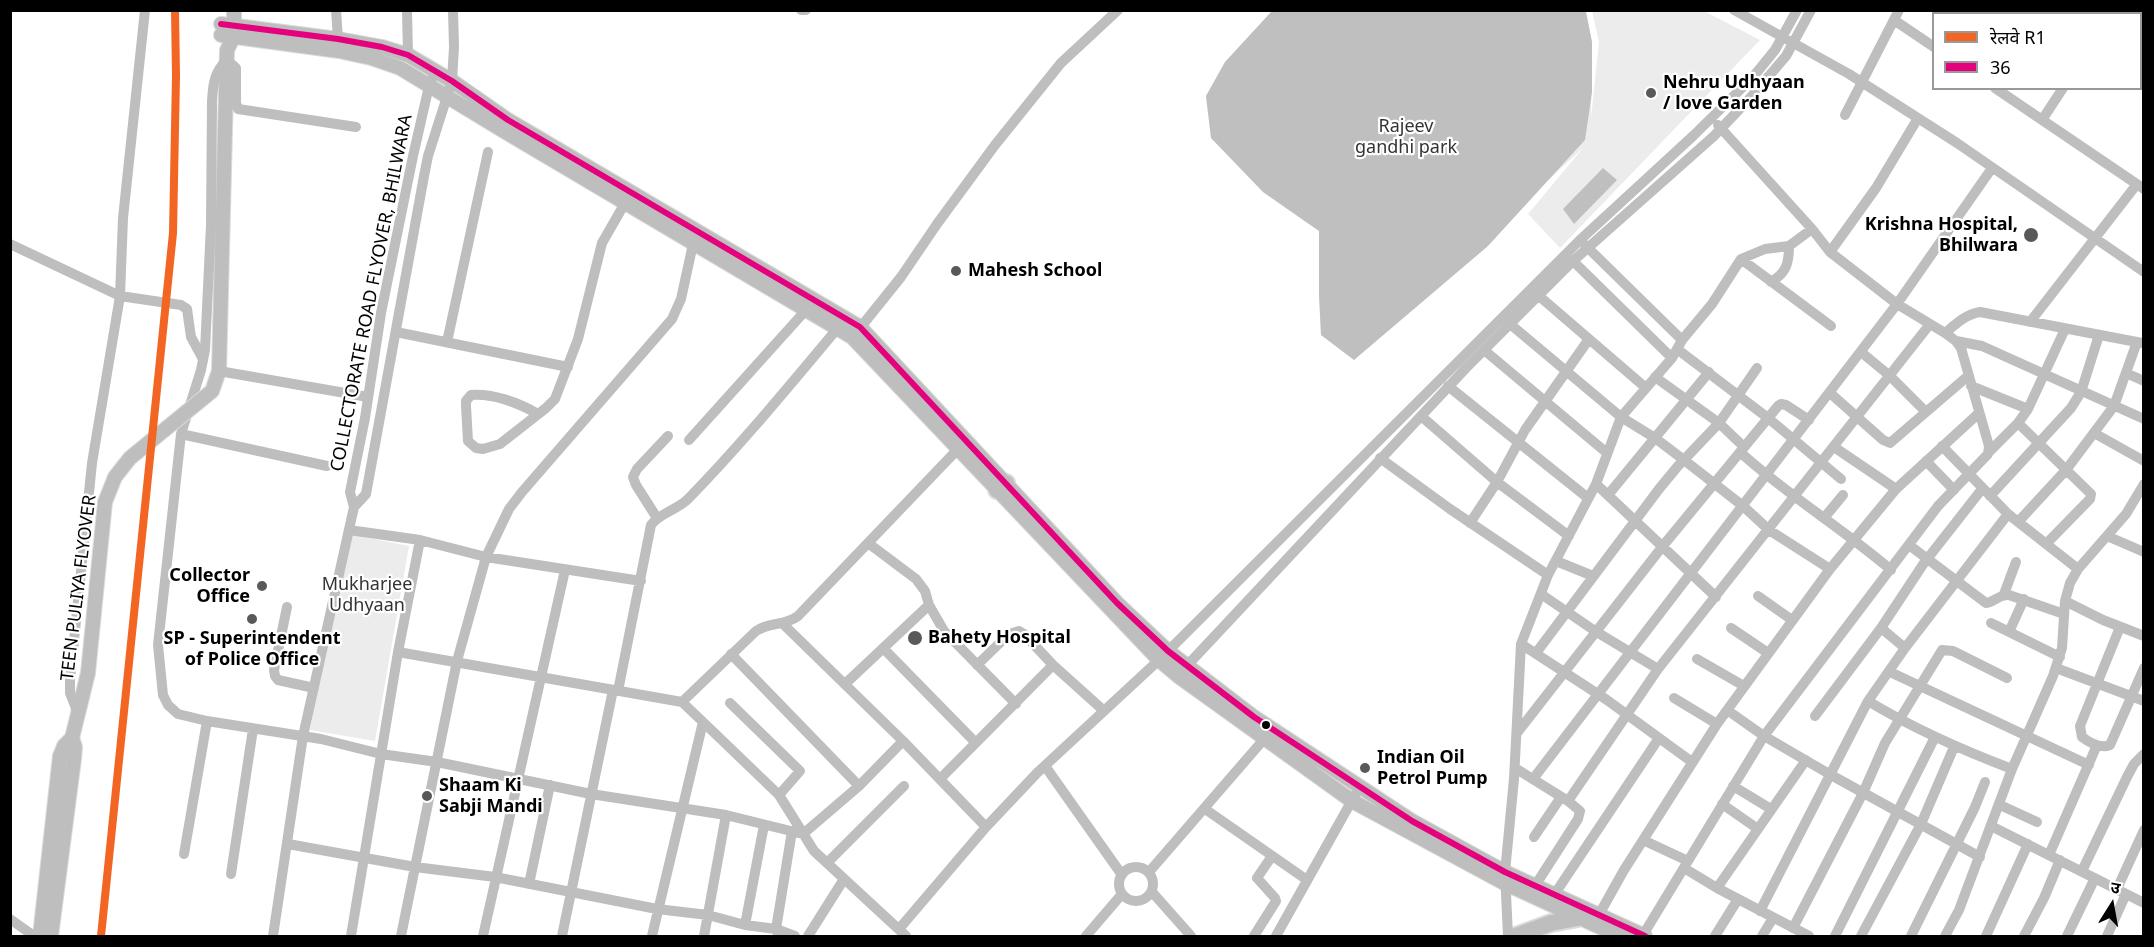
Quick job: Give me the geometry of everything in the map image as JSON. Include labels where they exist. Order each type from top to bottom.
[{"type":"highway","points":[[1516,936],[1551,923],[1590,920]]},
{"type":"main road","points":[[227,55],[226,26],[234,10]]},
{"type":"main road","points":[[226,26],[338,39],[382,47],[408,55],[452,81],[518,127],[856,332],[1163,655],[1265,738],[1352,801],[1619,936]]},
{"type":"main road","points":[[226,26],[371,58],[400,68],[837,329],[856,332],[958,449],[1002,487]]},
{"type":"main road","name":"TEEN PULIYA FLYOVER","points":[[72,738],[88,673],[105,502],[115,477],[130,458],[212,391],[219,371],[227,55]]},
{"type":"main road","points":[[1182,671],[1360,788],[1506,878]]},
{"type":"main road","points":[[40,936],[60,756],[64,746],[72,738],[75,747],[74,759],[51,936]]},
{"type":"main road","points":[[1551,900],[1590,920],[1644,936]]},
{"type":"street","points":[[77,711],[70,693],[70,680],[90,474],[120,296],[123,218],[144,10]]},
{"type":"street","points":[[336,10],[338,39]]},
{"type":"street","points":[[407,10],[408,55]]},
{"type":"street","points":[[273,936],[303,736],[354,507],[366,494],[428,156],[452,81],[453,10]]},
{"type":"street","points":[[801,10],[806,10]]},
{"type":"street","points":[[856,332],[901,277],[995,145],[1061,63],[1118,10]]},
{"type":"street","points":[[1734,10],[1863,82],[2144,272]]},
{"type":"street","points":[[398,652],[682,702],[779,795],[797,833],[902,933],[986,827],[1045,766],[1163,655],[1753,77],[1775,50],[1797,10]]},
{"type":"street","points":[[1182,671],[1448,386],[1573,261],[1584,244],[1721,129],[1770,77],[1794,43],[1811,10]]},
{"type":"street","points":[[1845,115],[1897,15],[1932,45]]},
{"type":"street","points":[[356,127],[238,109],[236,68],[227,55],[218,68],[213,87],[211,225],[203,359],[181,434],[158,645],[163,695],[168,705],[178,714],[207,721],[303,736],[381,754],[437,762],[591,794],[726,815],[797,833]]},
{"type":"street","name":"COLLECTORATE ROAD FLYOVER, BHILWARA","points":[[354,507],[350,492],[381,313],[429,86],[435,71]]},
{"type":"street","points":[[2001,90],[2140,187],[2094,238],[2030,322]]},
{"type":"street","points":[[2042,120],[2062,90]]},
{"type":"street","points":[[1712,118],[1830,252],[1897,304],[1956,341],[1965,358],[1969,381],[1990,451]]},
{"type":"street","points":[[1830,252],[1876,188],[1918,118]]},
{"type":"street","points":[[447,342],[488,152]]},
{"type":"street","points":[[1533,779],[1629,651],[1861,352],[1992,168]]},
{"type":"street","points":[[538,414],[522,405],[471,395],[465,406],[468,441],[476,448],[490,448],[500,444],[538,414],[555,399],[578,339],[602,243],[625,203]]},
{"type":"street","points":[[1508,936],[1506,878],[1515,768],[1521,644],[1548,575],[1596,484],[1621,417],[1712,304],[1741,260],[1765,249],[1789,246],[1812,229]]},
{"type":"street","points":[[10,243],[120,296],[181,305],[187,309],[191,338],[203,359]]},
{"type":"street","points":[[400,936],[457,661],[486,557],[509,509],[522,492],[672,319],[681,299],[693,244]]},
{"type":"street","points":[[1584,244],[1677,349]]},
{"type":"street","points":[[1771,282],[1786,270],[1789,246]]},
{"type":"street","points":[[1741,260],[1831,326]]},
{"type":"street","points":[[1573,261],[1677,349],[1739,395],[1841,479]]},
{"type":"street","points":[[1539,296],[1646,388]]},
{"type":"street","points":[[689,440],[806,310]]},
{"type":"street","points":[[1946,333],[1965,318],[1980,312],[2140,342],[2114,406],[2066,470],[2018,522]]},
{"type":"street","points":[[1510,324],[1621,417],[1655,438],[1715,483],[1769,530],[1830,569]]},
{"type":"street","points":[[1534,837],[1628,716],[1658,669],[1930,324]]},
{"type":"street","points":[[562,936],[591,794],[641,581],[651,525],[657,518],[687,501],[761,419],[837,329]]},
{"type":"street","points":[[1644,936],[1764,736],[1938,506],[2018,423],[2028,409],[2045,375],[2065,329]]},
{"type":"street","points":[[396,332],[568,367]]},
{"type":"street","points":[[1815,716],[1881,628],[1927,560],[1986,492],[2038,444],[2071,408],[2081,392],[2099,335]]},
{"type":"street","points":[[1470,523],[1545,401],[1589,339]]},
{"type":"street","points":[[1956,341],[1982,346],[2144,419]]},
{"type":"street","points":[[1484,350],[1607,453]]},
{"type":"street","points":[[1861,352],[1890,376],[1926,412]]},
{"type":"street","points":[[1536,653],[1635,521],[1684,460],[1719,423],[1757,368]]},
{"type":"street","points":[[219,371],[368,397]]},
{"type":"street","points":[[1608,495],[1709,372]]},
{"type":"street","points":[[2126,373],[2144,381]]},
{"type":"street","points":[[1655,377],[1719,423],[1767,476],[1854,538],[1891,570]]},
{"type":"street","points":[[1830,393],[1883,440],[1890,443],[1926,412],[1969,381]]},
{"type":"street","points":[[1969,381],[2028,409]]},
{"type":"street","points":[[1448,386],[1588,498]]},
{"type":"street","points":[[1517,733],[1595,631],[1768,418],[1782,404],[1809,420]]},
{"type":"street","points":[[1590,920],[1644,840],[1717,724],[1830,569],[1896,489],[1979,413]]},
{"type":"street","points":[[1420,416],[1497,482],[1569,536]]},
{"type":"street","points":[[2018,423],[2089,490],[2091,496],[2046,544]]},
{"type":"street","points":[[2094,433],[2144,461]]},
{"type":"street","points":[[181,434],[327,466]]},
{"type":"street","points":[[657,518],[633,477],[637,469],[668,436]]},
{"type":"street","points":[[1834,447],[1896,489]]},
{"type":"street","points":[[1942,447],[2008,514],[2078,569]]},
{"type":"street","points":[[682,702],[763,626],[790,621],[798,616],[958,449]]},
{"type":"street","points":[[1380,458],[1470,523],[1548,575]]},
{"type":"street","points":[[1926,461],[1954,490]]},
{"type":"street","points":[[1596,484],[1716,597]]},
{"type":"street","points":[[1945,936],[1959,910],[2012,769],[2060,657],[2065,601],[2070,583],[2078,569],[2126,514],[2144,484]]},
{"type":"street","points":[[1824,518],[1843,495]]},
{"type":"street","points":[[1760,911],[1868,700],[1955,581],[2008,514]]},
{"type":"street","points":[[349,530],[420,540],[486,557],[641,581]]},
{"type":"street","points":[[2107,536],[2144,552]]},
{"type":"street","points":[[351,936],[366,858],[398,652],[420,540]]},
{"type":"street","points":[[868,543],[916,579],[925,591],[929,605],[948,637],[1016,704]]},
{"type":"street","points":[[1909,545],[1986,603],[2004,594],[2024,598],[2064,614]]},
{"type":"street","points":[[1556,561],[1593,576]]},
{"type":"street","points":[[2004,594],[2016,562]]},
{"type":"street","points":[[483,936],[565,570]]},
{"type":"street","points":[[1541,594],[1595,631],[1658,669]]},
{"type":"street","points":[[1758,596],[1792,620]]},
{"type":"street","points":[[2010,632],[2024,598]]},
{"type":"street","points":[[2065,601],[2144,636]]},
{"type":"street","points":[[845,684],[929,605]]},
{"type":"street","points":[[287,607],[274,670],[275,676],[278,680],[314,688]]},
{"type":"street","points":[[782,623],[903,741],[986,827]]},
{"type":"street","points":[[1991,623],[2060,657]]},
{"type":"street","points":[[2120,627],[2080,730],[2082,737],[2097,746],[2107,746],[2112,741],[2144,668]]},
{"type":"street","points":[[1731,628],[1768,653]]},
{"type":"street","points":[[1881,628],[1905,648]]},
{"type":"street","points":[[977,665],[1009,634],[1019,631],[1103,710]]},
{"type":"street","points":[[1521,644],[1597,694],[1692,762]]},
{"type":"street","points":[[884,648],[975,742]]},
{"type":"street","points":[[1793,928],[1863,793],[1898,719],[1940,652],[1945,649],[1953,651],[2007,678]]},
{"type":"street","points":[[732,654],[859,786]]},
{"type":"street","points":[[1697,659],[1744,686]]},
{"type":"street","points":[[940,779],[1053,664]]},
{"type":"street","points":[[2056,668],[2144,701]]},
{"type":"street","points":[[1890,672],[2089,765]]},
{"type":"street","points":[[1674,698],[1717,724]]},
{"type":"street","points":[[1868,700],[1898,719],[1954,747],[2012,769]]},
{"type":"street","points":[[730,703],[800,771],[779,795]]},
{"type":"street","points":[[1727,710],[1764,736],[1831,775],[1980,857]]},
{"type":"street","points":[[184,854],[207,721]]},
{"type":"street","points":[[652,936],[703,722]]},
{"type":"street","points":[[231,874],[253,729]]},
{"type":"street","points":[[1835,936],[1900,811],[1935,737]]},
{"type":"street","points":[[1149,872],[1265,738]]},
{"type":"street","points":[[1551,900],[1659,738]]},
{"type":"street","points":[[777,933],[797,833],[859,786],[903,741]]},
{"type":"street","points":[[2024,936],[2044,898],[2055,857],[2097,746]]},
{"type":"street","points":[[1861,936],[1921,824],[1954,747]]},
{"type":"street","points":[[2082,871],[2128,775],[2134,764],[2144,754]]},
{"type":"street","points":[[1717,888],[1806,760]]},
{"type":"street","points":[[1045,766],[1122,874]]},
{"type":"street","points":[[1515,768],[1579,809],[1580,815],[1531,890]]},
{"type":"street","points":[[1911,936],[1985,782]]},
{"type":"street","points":[[529,884],[550,785]]},
{"type":"street","points":[[827,863],[904,786]]},
{"type":"street","points":[[1733,786],[1772,809]]},
{"type":"street","points":[[1276,936],[1360,788]]},
{"type":"street","points":[[1722,804],[1758,829]]},
{"type":"street","points":[[2000,805],[2037,822]]},
{"type":"street","points":[[1205,808],[1307,880]]},
{"type":"street","points":[[704,936],[726,815]]},
{"type":"street","points":[[745,925],[764,825]]},
{"type":"street","points":[[1991,826],[2144,903]]},
{"type":"street","points":[[2107,936],[2144,830]]},
{"type":"street","points":[[1644,840],[1686,864],[1717,888],[1809,936]]},
{"type":"street","points":[[288,844],[415,867],[495,877],[657,909],[708,915],[795,936]]},
{"type":"street","points":[[1986,936],[2028,844]]},
{"type":"street","points":[[1254,936],[1276,901],[1257,878],[1272,856]]},
{"type":"street","points":[[1135,867],[1149,872],[1154,881],[1152,892],[1144,900],[1132,901],[1122,894],[1119,881],[1122,874],[1135,867]]},
{"type":"street","points":[[2067,936],[2095,878]]},
{"type":"street","points":[[808,936],[844,879]]},
{"type":"street","points":[[1152,892],[1191,936]]},
{"type":"street","points":[[1086,936],[1122,894]]},
{"type":"street","points":[[1716,936],[1738,899]]},
{"type":"street","points":[[1762,936],[1773,918]]},
{"type":"street","points":[[10,919],[34,936]]},
{"type":"green space","name":"Rajeev gandhi park","points":[[1272,11],[1586,11],[1592,42],[1591,118],[1599,42],[1592,11],[1704,11],[1760,40],[1560,248],[1528,214],[1583,148],[1354,360],[1321,335],[1319,231],[1263,192],[1211,138],[1206,96],[1225,62]]},
{"type":"green space","name":"Mukharjee Udhyaan","points":[[344,533],[409,546],[375,741],[310,730]]},
{"type":"shaded area","name":"Rajeev gandhi park","points":[[1272,11],[1586,12],[1592,42],[1592,92],[1585,140],[1488,246],[1354,360],[1321,335],[1319,231],[1263,192],[1211,138],[1206,96],[1225,62]]},
{"type":"shaded area","points":[[1603,168],[1617,180],[1574,224],[1563,209]]},
{"type":"rail line","name":"R1","points":[[101,936],[173,233],[175,10]]},
{"type":"transit line","name":"36","points":[[221,24],[338,39],[382,47],[408,55],[452,81],[508,120],[860,327],[1117,603],[1168,651],[1254,717],[1412,821],[1505,872],[1645,936]]},
{"type":"place","name":"Nehru Udhyaan / love Garden","points":[[1651,93]]},
{"type":"place","name":"Krishna Hospital, Bhilwara","points":[[2031,235]]},
{"type":"place","name":"Mahesh School","points":[[956,271]]},
{"type":"place","name":"Collector Office","points":[[262,586]]},
{"type":"place","name":"SP - Superintendent of Police Office","points":[[252,619]]},
{"type":"place","name":"Bahety Hospital","points":[[915,638]]},
{"type":"place","name":"Indian Oil Petrol Pump","points":[[1365,768]]},
{"type":"place","name":"Shaam Ki Sabji Mandi","points":[[427,796]]}]
